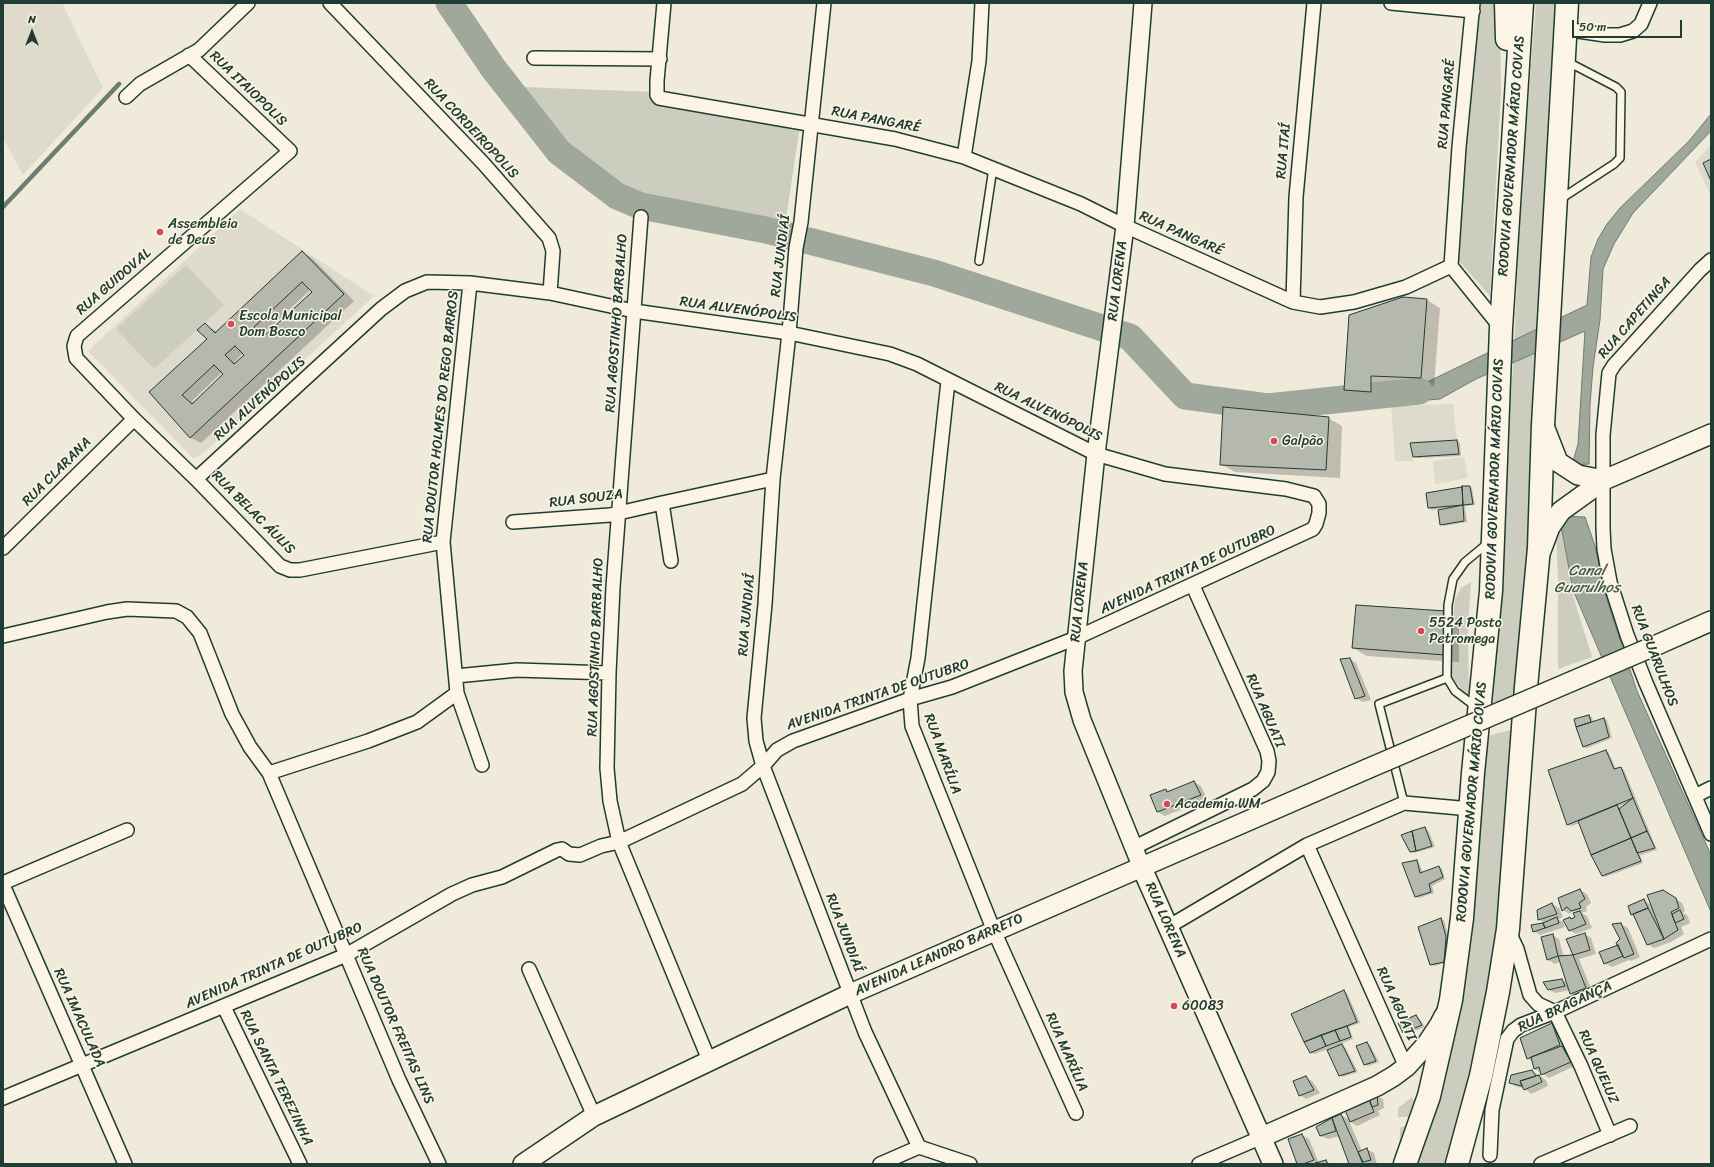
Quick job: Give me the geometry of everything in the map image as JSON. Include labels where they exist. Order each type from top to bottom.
[{"type":"highway","points":[[1506,3],[1512,154]]},
{"type":"highway","name":"RODOVIA GOVERNADOR MÁRIO COVAS","points":[[1405,1164],[1429,1096],[1451,1000],[1462,918],[1491,591],[1500,328],[1522,3]]},
{"type":"highway","points":[[1457,1164],[1481,1076],[1498,992],[1508,929],[1526,687],[1539,548],[1543,425],[1567,3]]},
{"type":"main road","points":[[1543,425],[1558,462],[1588,484]]},
{"type":"main road","points":[[1537,562],[1550,527],[1561,511],[1588,484],[1711,434]]},
{"type":"main road","name":"AVENIDA LEANDRO BARRETO","points":[[523,1164],[594,1116],[850,994],[1711,621]]},
{"type":"main road","name":"RUA LORENA","points":[[1142,868],[1273,1164]]},
{"type":"main road","points":[[1262,1137],[1377,1086],[1406,1067],[1426,1045],[1440,1024],[1451,1000]]},
{"type":"street","name":"RUA ITAIOPOLIS","points":[[248,3],[199,50],[189,55],[290,151]]},
{"type":"street","name":"RUA CORDEIROPOLIS","points":[[330,3],[483,162],[549,238],[553,252],[550,294]]},
{"type":"street","points":[[534,58],[660,59],[664,3]]},
{"type":"street","name":"RUA JUNDIAÍ","points":[[824,3],[801,222],[796,248],[789,333],[773,479],[754,718],[756,741],[763,766],[850,994],[865,1032],[919,1147]]},
{"type":"street","points":[[964,157],[979,61],[982,3]]},
{"type":"street","name":"RUA LORENA","points":[[1142,868],[1082,720],[1074,692],[1073,671],[1096,454],[1125,226],[1143,3]]},
{"type":"street","name":"RUA ITAÍ","points":[[1293,302],[1296,197],[1314,3]]},
{"type":"street","points":[[1391,3],[1473,7]]},
{"type":"street","points":[[1565,29],[1605,34],[1620,34],[1633,31],[1641,24],[1650,3]]},
{"type":"street","name":"RUA PANGARÉ","points":[[660,59],[657,95],[663,100],[894,139],[964,157],[1081,204],[1125,226],[1293,302],[1320,307],[1354,302],[1406,287],[1451,266],[1459,147],[1473,7]]},
{"type":"street","points":[[126,97],[140,84],[189,55]]},
{"type":"street","name":"RUA GUIDOVAL","points":[[134,419],[76,358],[74,346],[77,336],[290,151]]},
{"type":"street","name":"RUA AGOSTINHO BARBALHO","points":[[641,217],[619,513],[609,673],[607,768],[610,801],[619,842],[709,1060]]},
{"type":"street","name":"RUA CAPETINGA","points":[[1588,484],[1603,435],[1609,373],[1614,365],[1683,288],[1711,260]]},
{"type":"street","points":[[1451,266],[1500,328]]},
{"type":"street","name":"RUA ALVENÓPOLIS","points":[[196,479],[381,309],[405,291],[427,282],[470,283],[550,294],[634,311],[789,333],[890,354],[917,364],[948,381],[1096,454],[1165,474],[1286,489],[1314,496],[1319,504]]},
{"type":"street","name":"RUA DOUTOR HOLMES DO REGO BARROS","points":[[470,283],[443,542],[458,693],[482,765]]},
{"type":"street","name":"RUA MARÍLIA","points":[[948,381],[918,658],[910,698],[912,726],[994,931],[1076,1113]]},
{"type":"street","name":"RUA BELAC ÁULIS","points":[[134,419],[196,479],[280,566],[290,570],[300,570],[443,542]]},
{"type":"street","name":"RUA CLARANA","points":[[3,548],[134,419]]},
{"type":"street","name":"RUA SOUZA","points":[[513,522],[619,513],[773,479]]},
{"type":"street","name":"RUA GUARULHOS","points":[[1588,484],[1604,542],[1610,582],[1627,635],[1711,834]]},
{"type":"street","points":[[662,503],[671,562]]},
{"type":"street","name":"AVENIDA TRINTA DE OUTUBRO","points":[[3,1098],[346,955],[452,894],[472,885],[502,877],[557,850],[562,849],[569,854],[580,855],[601,846],[619,842],[742,784],[763,766],[777,750],[792,741],[910,698],[952,687],[1076,638],[1193,586],[1313,530],[1316,524],[1319,504]]},
{"type":"street","name":"RUA AGUATI","points":[[1133,848],[1253,789],[1263,781],[1268,772],[1269,761],[1267,751],[1193,586]]},
{"type":"street","name":"RUA DOUTOR FREITAS LINS","points":[[3,636],[127,609],[176,611],[186,617],[200,633],[232,714],[250,747],[269,773],[399,1080],[439,1164]]},
{"type":"street","points":[[456,676],[517,670],[609,673]]},
{"type":"street","points":[[269,773],[368,741],[417,722],[458,693]]},
{"type":"street","points":[[1695,796],[1711,788]]},
{"type":"street","points":[[1168,927],[1307,845],[1404,803],[1471,809]]},
{"type":"street","points":[[3,884],[127,830]]},
{"type":"street","name":"RUA AGUATI","points":[[1307,845],[1406,1067]]},
{"type":"street","name":"RUA IMACULADA","points":[[3,884],[125,1164]]},
{"type":"street","points":[[1508,929],[1517,949],[1530,995],[1538,1004],[1555,1012]]},
{"type":"street","name":"RUA BRAGANÇA","points":[[1490,1155],[1492,1110],[1507,1039],[1513,1031],[1521,1025],[1555,1012],[1709,944]]},
{"type":"street","points":[[529,970],[594,1116]]},
{"type":"street","name":"RUA SANTA TEREZINHA","points":[[224,1007],[300,1164]]},
{"type":"street","name":"RUA QUELUZ","points":[[1555,1012],[1581,1066],[1610,1135]]},
{"type":"street","points":[[1541,1164],[1630,1126]]},
{"type":"street","points":[[1199,1164],[1262,1137]]},
{"type":"street","points":[[880,1164],[919,1147],[970,1164]]},
{"type":"lane","points":[[1556,203],[1614,164],[1620,158],[1621,92],[1616,87],[1563,60]]},
{"type":"lane","points":[[979,261],[993,168]]},
{"type":"lane","points":[[1480,710],[1455,691],[1448,678],[1448,605],[1453,579],[1466,562],[1493,540]]},
{"type":"lane","points":[[1404,803],[1379,704],[1448,678]]},
{"type":"shaded area","points":[[3,3],[62,3],[103,88],[23,175],[3,138]]},
{"type":"shaded area","points":[[1477,3],[1500,3],[1501,90],[1490,296],[1458,260]]},
{"type":"shaded area","points":[[1536,3],[1560,3],[1537,417],[1518,696],[1489,704],[1513,367],[1521,195]]},
{"type":"shaded area","points":[[523,87],[655,92],[800,126],[785,225],[641,206],[569,144]]},
{"type":"shaded area","points":[[1711,145],[1711,197],[1695,162]]},
{"type":"shaded area","name":"Escola Municipal Dom Bosco","points":[[240,209],[374,296],[200,456],[193,458],[88,351]]},
{"type":"shaded area","points":[[186,265],[224,305],[154,369],[116,329]]},
{"type":"shaded area","points":[[1453,404],[1457,440],[1410,443],[1413,461],[1395,461],[1391,406]]},
{"type":"shaded area","points":[[1464,457],[1468,478],[1435,484],[1433,461]]},
{"type":"shaded area","points":[[1560,520],[1571,589],[1592,657],[1558,669],[1558,578],[1556,531]]},
{"type":"shaded area","points":[[1471,582],[1468,627],[1469,699],[1451,676],[1450,652],[1455,599],[1461,588]]},
{"type":"shaded area","points":[[1515,729],[1498,920],[1482,1028],[1455,1140],[1446,1164],[1414,1164],[1487,736]]},
{"type":"shaded area","points":[[1412,1097],[1415,1104],[1413,1113],[1409,1117],[1398,1117],[1398,1108]]},
{"type":"shaded area","points":[[1416,1122],[1399,1160],[1400,1128]]},
{"type":"water","points":[[1711,114],[1711,131],[1633,213],[1614,244],[1603,269],[1600,320],[1593,367],[1590,405],[1589,464],[1572,465],[1578,444],[1585,331],[1476,379],[1440,399],[1382,404],[1384,390],[1423,384],[1587,305],[1591,257],[1598,239],[1607,224],[1620,208],[1689,141]]},
{"type":"water","name":"Canal Guarulhos","points":[[1561,516],[1585,517],[1595,546],[1605,594],[1637,691],[1711,855],[1711,912],[1573,590],[1560,520]]},
{"type":"building","points":[[1711,159],[1711,181],[1703,163]]},
{"type":"building","points":[[302,251],[344,294],[190,438],[149,392],[207,339],[197,330],[205,323],[215,333]],"holes":[[[302,282],[312,292],[263,337],[254,327]],[[235,346],[244,355],[234,364],[225,355]],[[214,365],[223,374],[192,404],[182,395]]]},
{"type":"building","points":[[1403,297],[1427,299],[1421,378],[1371,376],[1371,392],[1344,390],[1349,315]]},
{"type":"building","name":"Galpão","points":[[1223,407],[1329,417],[1326,470],[1220,465]]},
{"type":"building","points":[[1457,440],[1459,454],[1413,457],[1410,443]]},
{"type":"building","points":[[1462,486],[1470,486],[1473,504],[1463,505]]},
{"type":"building","points":[[1462,487],[1463,505],[1428,508],[1426,493]]},
{"type":"building","points":[[1463,505],[1464,521],[1440,525],[1438,510]]},
{"type":"building","points":[[1356,605],[1446,611],[1445,655],[1352,648]]},
{"type":"building","points":[[1350,658],[1365,696],[1355,699],[1340,659]]},
{"type":"building","points":[[1589,715],[1591,722],[1576,727],[1574,719]]},
{"type":"building","points":[[1604,718],[1609,737],[1583,747],[1576,727]]},
{"type":"building","points":[[1606,750],[1614,769],[1621,767],[1633,798],[1567,825],[1548,770]]},
{"type":"building","name":"Academia WM","points":[[1194,781],[1201,795],[1157,812],[1150,795],[1166,789],[1167,792]]},
{"type":"building","points":[[1633,798],[1647,831],[1631,838],[1619,809]]},
{"type":"building","points":[[1617,805],[1631,838],[1591,855],[1578,821]]},
{"type":"building","points":[[1425,827],[1432,846],[1416,851],[1412,831]]},
{"type":"building","points":[[1412,831],[1416,851],[1410,852],[1401,835]]},
{"type":"building","points":[[1647,831],[1655,848],[1637,853],[1631,838]]},
{"type":"building","points":[[1631,838],[1641,861],[1602,876],[1591,855]]},
{"type":"building","points":[[1417,860],[1420,873],[1439,866],[1443,877],[1429,884],[1431,892],[1415,897],[1402,863]]},
{"type":"building","points":[[1580,889],[1585,899],[1579,903],[1581,908],[1571,911],[1567,907],[1562,911],[1558,898]]},
{"type":"building","points":[[1663,890],[1676,898],[1679,908],[1671,912],[1678,930],[1664,939],[1647,895]]},
{"type":"building","points":[[1644,899],[1648,908],[1631,915],[1628,906]]},
{"type":"building","points":[[1552,903],[1557,914],[1538,920],[1537,910]]},
{"type":"building","points":[[1648,908],[1664,939],[1647,945],[1633,914]]},
{"type":"building","points":[[1680,910],[1684,919],[1675,923],[1672,914]]},
{"type":"building","points":[[1580,911],[1586,924],[1569,931],[1563,920],[1570,917],[1571,919],[1575,917],[1573,913]]},
{"type":"building","points":[[1557,917],[1559,923],[1545,928],[1543,923]]},
{"type":"building","points":[[1441,918],[1446,937],[1444,962],[1430,965],[1418,927]]},
{"type":"building","points":[[1543,923],[1545,928],[1533,932],[1531,925]]},
{"type":"building","points":[[1621,923],[1634,954],[1624,958],[1616,943],[1620,939],[1612,924]]},
{"type":"building","points":[[1585,933],[1590,950],[1573,955],[1566,939]]},
{"type":"building","points":[[1553,934],[1558,956],[1547,960],[1541,937]]},
{"type":"building","points":[[1618,945],[1623,956],[1604,964],[1599,952]]},
{"type":"building","points":[[1573,955],[1586,988],[1570,994],[1558,956]]},
{"type":"building","points":[[1562,979],[1565,986],[1548,990],[1543,982]]},
{"type":"building","points":[[1344,990],[1357,1022],[1304,1042],[1291,1014]]},
{"type":"building","points":[[1416,1015],[1422,1025],[1403,1033],[1398,1023]]},
{"type":"building","points":[[1552,1023],[1560,1045],[1527,1059],[1520,1038]]},
{"type":"building","points":[[1347,1026],[1351,1037],[1340,1041],[1335,1030]]},
{"type":"building","points":[[1335,1030],[1340,1041],[1326,1046],[1321,1035]]},
{"type":"building","points":[[1321,1035],[1326,1046],[1310,1053],[1304,1042]]},
{"type":"building","points":[[1367,1042],[1376,1061],[1364,1065],[1356,1046]]},
{"type":"building","points":[[1342,1044],[1355,1071],[1339,1076],[1327,1050]]},
{"type":"building","points":[[1562,1046],[1571,1062],[1541,1075],[1539,1067],[1534,1069],[1531,1057]]},
{"type":"building","points":[[1532,1070],[1536,1076],[1520,1081],[1522,1086],[1509,1083],[1511,1075]]},
{"type":"building","points":[[1539,1075],[1542,1082],[1524,1090],[1520,1081]]},
{"type":"building","points":[[1306,1076],[1314,1090],[1299,1096],[1293,1081]]},
{"type":"building","points":[[1377,1095],[1378,1105],[1372,1107],[1369,1099]]},
{"type":"building","points":[[1369,1099],[1374,1112],[1350,1122],[1345,1110]]},
{"type":"building","points":[[1341,1114],[1363,1164],[1349,1164],[1332,1118]]},
{"type":"building","points":[[1332,1118],[1336,1131],[1320,1136],[1316,1127]]},
{"type":"building","points":[[1302,1134],[1314,1160],[1303,1164],[1297,1164],[1288,1139]]},
{"type":"building","points":[[1367,1148],[1371,1160],[1363,1162],[1358,1152]]},
{"type":"building","points":[[1326,1160],[1328,1164],[1315,1163]]},
{"type":"waterway","points":[[449,3],[493,68],[559,152],[617,196],[641,206],[766,230],[934,273],[1130,337],[1185,396],[1268,407],[1419,391]]},
{"type":"waterway","points":[[3,207],[119,84]]},
{"type":"place","name":"Assembleia de Deus","points":[[160,232]]},
{"type":"place","name":"Escola Municipal Dom Bosco","points":[[231,324]]},
{"type":"place","name":"Galpão","points":[[1274,441]]},
{"type":"place","name":"5524 Posto Petromega","points":[[1421,631]]},
{"type":"place","name":"Academia WM","points":[[1167,804]]},
{"type":"place","name":"60083","points":[[1174,1006]]}]
